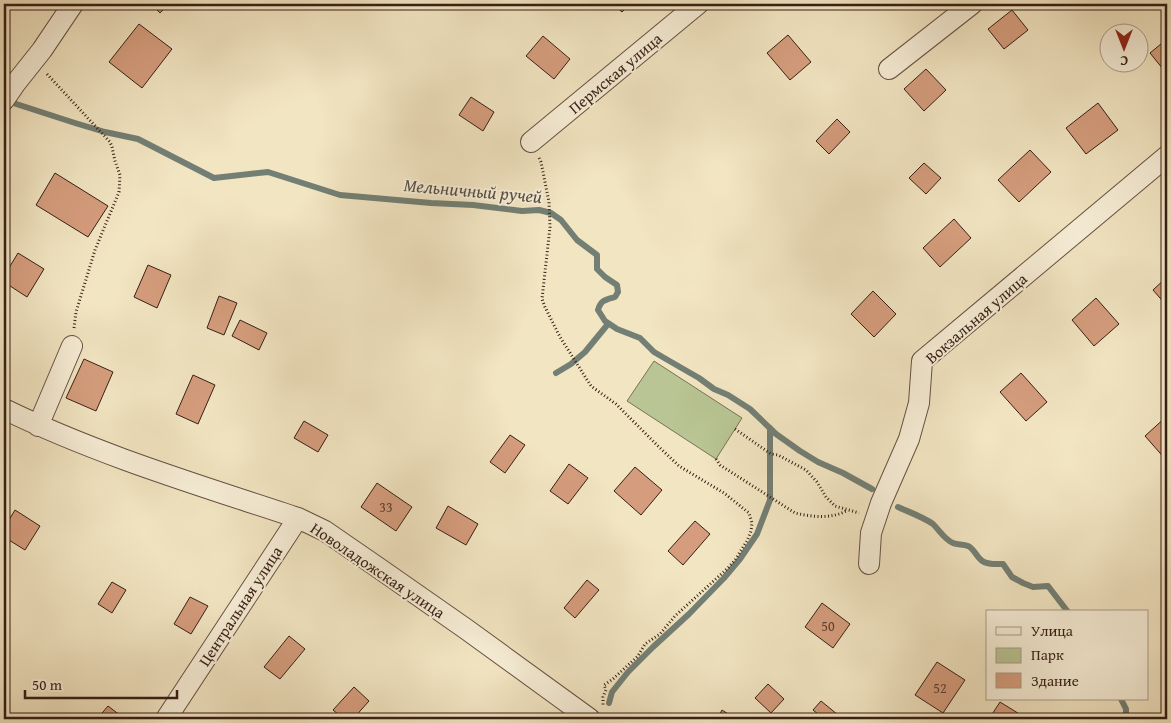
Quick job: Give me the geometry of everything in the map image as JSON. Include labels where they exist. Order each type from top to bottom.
[{"type":"street","points":[[4,100],[73,4]]},
{"type":"street","name":"Пермская улица","points":[[532,142],[698,4]]},
{"type":"street","points":[[889,68],[972,4]]},
{"type":"street","name":"Вокзальная улица","points":[[870,564],[871,533],[881,503],[909,439],[919,404],[922,361],[1167,156]]},
{"type":"street","points":[[38,426],[72,346]]},
{"type":"street","name":"Новоладожская улица","points":[[4,409],[38,426],[124,459],[298,518],[325,531],[466,629],[597,713]]},
{"type":"street","name":"Центральная улица","points":[[166,719],[298,518]]},
{"type":"path","points":[[38,55],[110,142],[120,175],[119,192],[95,250],[76,312],[72,346]]},
{"type":"path","points":[[532,142],[541,162],[549,202],[550,227],[542,299],[560,337],[591,386],[616,404],[680,466],[724,493],[749,513],[752,523],[747,541],[728,568],[675,616],[660,634],[645,644],[638,656],[604,685],[606,690],[597,713]]},
{"type":"path","points":[[735,429],[771,454],[778,455],[806,470],[835,506],[847,511],[876,517]]},
{"type":"path","points":[[716,459],[720,465],[795,513],[809,516],[838,515],[847,511]]},
{"type":"green space","points":[[654,361],[742,418],[716,459],[627,401]]},
{"type":"building","points":[[151,4],[169,4],[160,13]]},
{"type":"building","points":[[613,4],[630,4],[622,12]]},
{"type":"building","points":[[1012,10],[1028,30],[1004,49],[988,29]]},
{"type":"building","points":[[139,24],[172,49],[142,88],[109,62]]},
{"type":"building","points":[[788,35],[811,62],[790,80],[767,53]]},
{"type":"building","points":[[543,36],[570,59],[554,79],[526,56]]},
{"type":"building","points":[[1167,39],[1167,74],[1150,53]]},
{"type":"building","points":[[926,69],[946,90],[924,111],[904,89]]},
{"type":"building","points":[[471,97],[494,112],[483,131],[459,115]]},
{"type":"building","points":[[1098,103],[1118,130],[1086,154],[1066,128]]},
{"type":"building","points":[[837,119],[850,132],[829,154],[816,141]]},
{"type":"building","points":[[1030,150],[1051,172],[1019,202],[998,180]]},
{"type":"building","points":[[924,163],[941,178],[926,194],[909,178]]},
{"type":"building","points":[[55,173],[108,206],[88,237],[36,205]]},
{"type":"building","points":[[954,219],[971,238],[940,267],[923,248]]},
{"type":"building","points":[[18,253],[44,269],[27,297],[4,282],[4,276]]},
{"type":"building","points":[[148,265],[171,275],[157,308],[134,297]]},
{"type":"building","points":[[1167,277],[1167,306],[1153,290]]},
{"type":"building","points":[[873,291],[896,314],[874,337],[851,314]]},
{"type":"building","points":[[219,296],[237,303],[224,335],[207,328]]},
{"type":"building","points":[[1096,298],[1119,324],[1094,346],[1072,320]]},
{"type":"building","points":[[240,320],[267,333],[259,350],[232,336]]},
{"type":"building","points":[[84,359],[113,372],[96,411],[66,398]]},
{"type":"building","points":[[1021,373],[1047,402],[1026,421],[1000,392]]},
{"type":"building","points":[[193,375],[215,385],[198,424],[176,414]]},
{"type":"building","points":[[1167,416],[1167,461],[1145,436]]},
{"type":"building","points":[[304,421],[328,435],[318,452],[294,438]]},
{"type":"building","points":[[510,435],[525,445],[505,473],[490,462]]},
{"type":"building","points":[[569,464],[588,478],[568,504],[550,491]]},
{"type":"building","points":[[635,467],[662,490],[641,515],[614,491]]},
{"type":"building","points":[[377,483],[412,507],[396,531],[361,507]]},
{"type":"building","points":[[448,506],[478,524],[466,545],[436,528]]},
{"type":"building","points":[[15,510],[40,526],[25,550],[4,537],[4,528]]},
{"type":"building","points":[[695,521],[710,534],[683,565],[668,551]]},
{"type":"building","points":[[587,580],[599,590],[575,618],[564,608]]},
{"type":"building","points":[[112,582],[126,590],[112,613],[98,604]]},
{"type":"building","points":[[190,597],[208,606],[191,634],[174,624]]},
{"type":"building","points":[[822,603],[850,624],[833,648],[805,627]]},
{"type":"building","points":[[289,636],[305,649],[280,679],[264,667]]},
{"type":"building","points":[[937,662],[965,680],[943,713],[915,695]]},
{"type":"building","points":[[768,684],[784,699],[771,713],[755,698]]},
{"type":"building","points":[[354,687],[369,701],[353,719],[344,719],[333,710]]},
{"type":"building","points":[[821,701],[843,719],[824,719],[813,710]]},
{"type":"building","points":[[1000,702],[1021,715],[1019,719],[989,719]]},
{"type":"building","points":[[108,706],[125,719],[97,719]]},
{"type":"building","points":[[722,710],[736,719],[717,719]]},
{"type":"waterway","name":"Мельничный ручей","points":[[7,101],[105,132],[138,139],[214,178],[268,172],[340,195],[473,205],[522,211],[539,210],[551,213],[561,220],[577,240],[597,255],[597,269],[617,285],[618,292],[615,297],[604,301],[598,310],[605,321],[617,329],[640,338],[654,352],[750,409],[776,434],[800,451],[872,489]]},
{"type":"waterway","points":[[556,373],[571,364],[585,352],[608,324]]},
{"type":"waterway","points":[[609,703],[612,692],[628,672],[724,578],[757,534],[770,500],[770,428]]},
{"type":"waterway","name":"Мельничный ручей","points":[[898,507],[933,524],[950,542],[970,547],[984,562],[1003,564],[1012,577],[1023,583],[1033,587],[1048,586],[1066,610]]},
{"type":"waterway","name":"Мельничный ручей","points":[[1122,700],[1126,709],[1126,719]]}]
